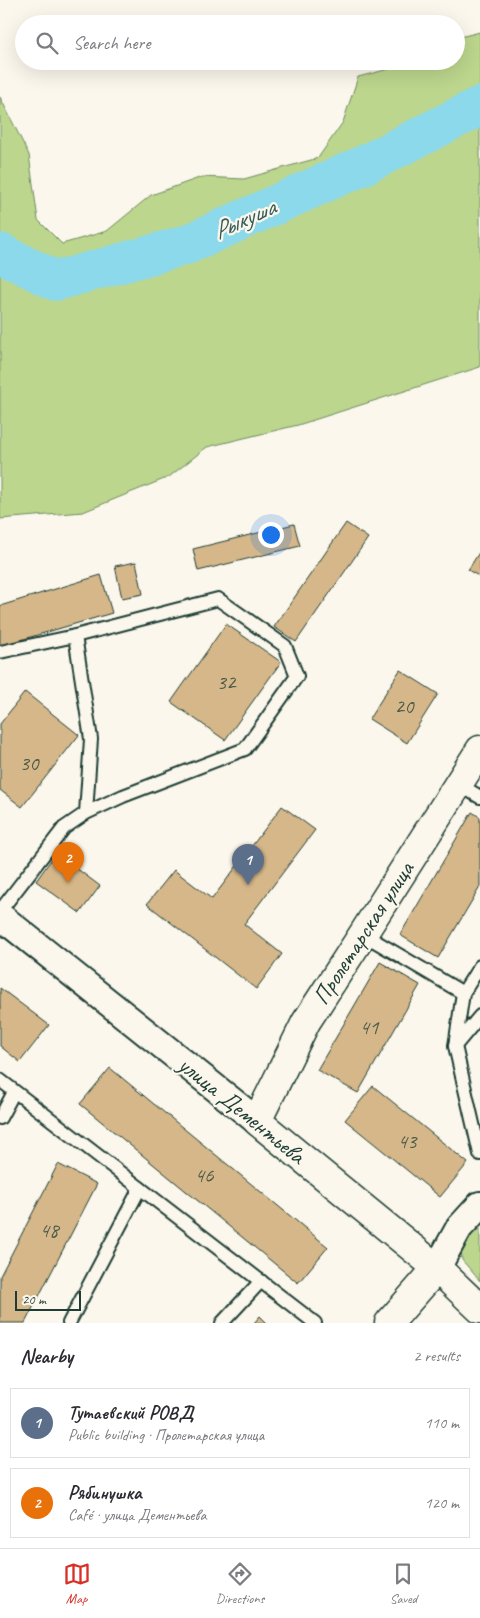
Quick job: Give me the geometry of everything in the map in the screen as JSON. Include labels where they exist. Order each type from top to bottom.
[{"type":"street","name":"Пролетарская улица","points":[[257,1121],[306,1022],[363,934],[469,791],[480,750]]},
{"type":"street","name":"улица Дементьева","points":[[0,916],[257,1121],[436,1268],[480,1309]]},
{"type":"street","points":[[389,1323],[436,1268],[459,1228],[480,1205]]},
{"type":"lane","points":[[0,652],[76,636],[218,599],[285,646],[298,676],[245,748],[122,796],[86,813],[64,828],[0,911]]},
{"type":"lane","points":[[76,636],[92,739],[86,813]]},
{"type":"lane","points":[[363,934],[463,993]]},
{"type":"lane","points":[[480,966],[463,993],[455,1046],[480,1154]]},
{"type":"lane","points":[[455,1046],[480,1016]]},
{"type":"lane","points":[[0,1080],[315,1323]]},
{"type":"lane","points":[[0,1118],[14,1092]]},
{"type":"lane","points":[[69,1323],[140,1188]]},
{"type":"lane","points":[[222,1323],[261,1282]]},
{"type":"green space","points":[[480,32],[480,367],[298,425],[207,447],[169,477],[83,512],[0,519],[0,97],[29,155],[38,220],[62,244],[107,231],[151,195],[202,177],[244,179],[318,158],[343,122],[358,77],[385,70],[465,70],[465,36]]},
{"type":"green space","points":[[480,1218],[480,1281],[462,1260],[461,1248]]},
{"type":"building","points":[[346,523],[368,538],[296,642],[274,627]]},
{"type":"building","points":[[294,524],[300,546],[198,571],[193,549]]},
{"type":"building","points":[[480,551],[480,577],[468,570]]},
{"type":"building","points":[[136,562],[143,594],[122,598],[115,566]]},
{"type":"building","points":[[101,575],[112,613],[0,646],[0,606]]},
{"type":"building","points":[[226,624],[281,662],[225,740],[171,702]]},
{"type":"building","points":[[400,670],[438,694],[407,743],[369,719]]},
{"type":"building","points":[[25,692],[79,735],[22,807],[0,790],[0,724]]},
{"type":"building","points":[[282,806],[315,830],[244,924],[282,954],[256,989],[147,904],[174,870],[212,899]]},
{"type":"building","points":[[472,812],[480,817],[480,887],[438,958],[400,935]]},
{"type":"building","points":[[56,853],[100,886],[80,913],[36,881]]},
{"type":"building","points":[[380,962],[420,985],[358,1093],[317,1070]]},
{"type":"building","points":[[0,988],[49,1025],[20,1062],[0,1046]]},
{"type":"building","points":[[110,1068],[328,1247],[298,1283],[80,1104]]},
{"type":"building","points":[[373,1086],[468,1163],[440,1197],[345,1120]]},
{"type":"building","points":[[58,1164],[97,1184],[25,1323],[0,1323],[0,1276]]},
{"type":"building","points":[[260,1316],[267,1323],[254,1323]]},
{"type":"waterway","name":"Рыкуша","points":[[0,253],[56,281],[186,245],[362,166],[480,106]]},
{"type":"place","name":"Рябинушка","points":[[68,883]]},
{"type":"place","name":"Тутаевский РОВД","points":[[248,885]]}]
